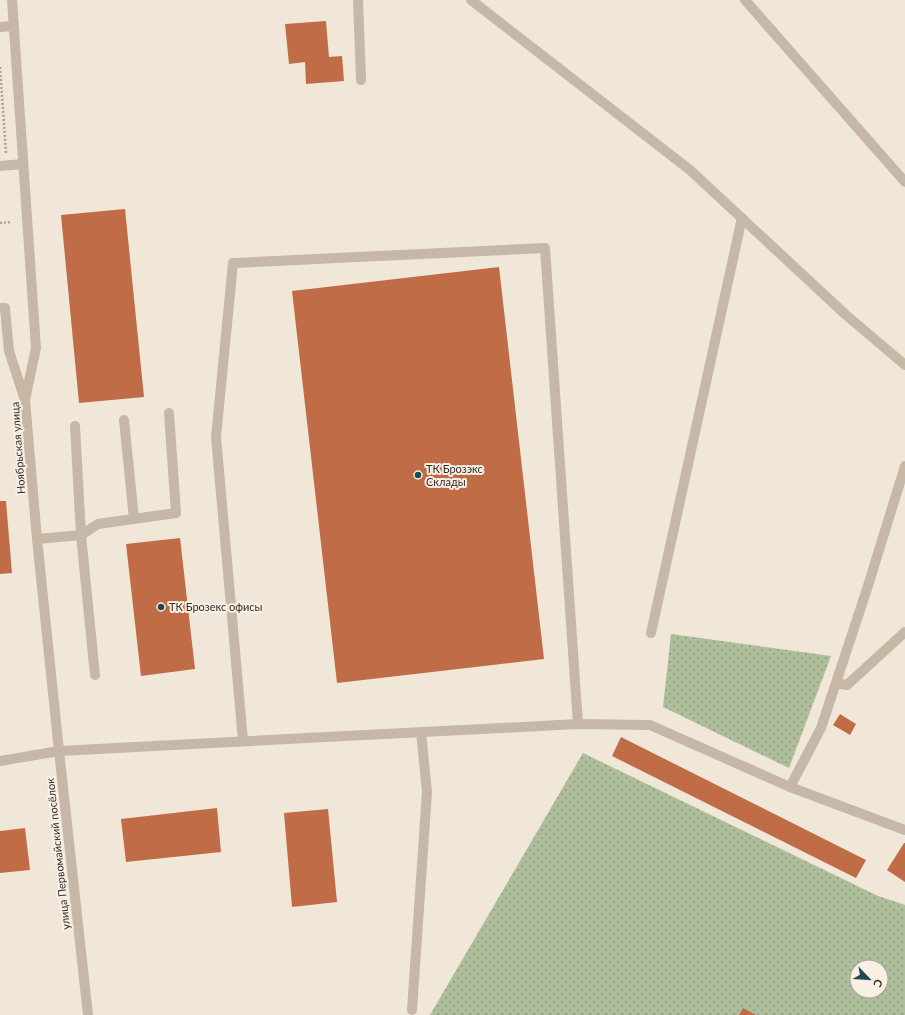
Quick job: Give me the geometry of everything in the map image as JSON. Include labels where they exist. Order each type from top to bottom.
[{"type":"street","name":"Ноябрьская улица","points":[[12,0],[36,348],[25,400],[37,539],[59,750]]},
{"type":"street","points":[[358,0],[361,80]]},
{"type":"street","points":[[471,0],[690,170],[846,315],[905,365]]},
{"type":"street","points":[[745,0],[905,182]]},
{"type":"street","points":[[0,27],[13,26]]},
{"type":"street","points":[[4,166],[23,164]]},
{"type":"street","points":[[651,633],[742,218]]},
{"type":"street","points":[[243,741],[216,437],[233,263],[545,248],[578,724]]},
{"type":"street","points":[[0,308],[5,308],[4,352],[25,400]]},
{"type":"street","points":[[37,539],[81,535],[98,524],[176,513],[169,413]]},
{"type":"street","points":[[124,420],[134,519]]},
{"type":"street","points":[[75,426],[81,535],[95,675]]},
{"type":"street","points":[[790,787],[821,728],[905,466]]},
{"type":"street","points":[[836,683],[847,685],[905,632]]},
{"type":"street","points":[[0,761],[59,750],[578,724],[650,725],[790,787],[905,830]]},
{"type":"street","points":[[412,1010],[427,792],[421,732]]},
{"type":"street","name":"улица Первомайский посёлок","points":[[59,750],[88,1015]]},
{"type":"path","points":[[0,68],[4,166]]},
{"type":"path","points":[[0,222],[12,222],[12,230]]},
{"type":"green space","points":[[671,634],[831,656],[789,768],[663,707]]},
{"type":"green space","points":[[583,753],[878,896],[905,905],[905,1015],[430,1015]]},
{"type":"building","points":[[326,21],[329,57],[342,56],[344,81],[306,84],[305,62],[289,64],[285,24]]},
{"type":"building","points":[[125,209],[144,397],[79,403],[61,215]]},
{"type":"building","name":"ТК Брозэкс Склады","points":[[499,267],[544,659],[337,683],[292,291]]},
{"type":"building","points":[[0,501],[6,501],[12,573],[0,574]]},
{"type":"building","name":"ТК Брозекс офисы","points":[[180,538],[195,669],[141,676],[126,544]]},
{"type":"building","points":[[840,714],[856,724],[850,735],[833,725]]},
{"type":"building","points":[[621,737],[866,860],[856,878],[612,756]]},
{"type":"building","points":[[217,808],[221,852],[126,862],[121,819]]},
{"type":"building","points":[[328,809],[337,902],[292,907],[284,813]]},
{"type":"building","points":[[25,828],[30,870],[0,873],[0,831]]},
{"type":"building","points":[[905,843],[905,882],[887,870]]},
{"type":"building","points":[[743,1008],[756,1015],[739,1015]]},
{"type":"place","name":"ТК Брозэкс Склады","points":[[418,475]]},
{"type":"place","name":"ТК Брозекс офисы","points":[[161,607]]}]
